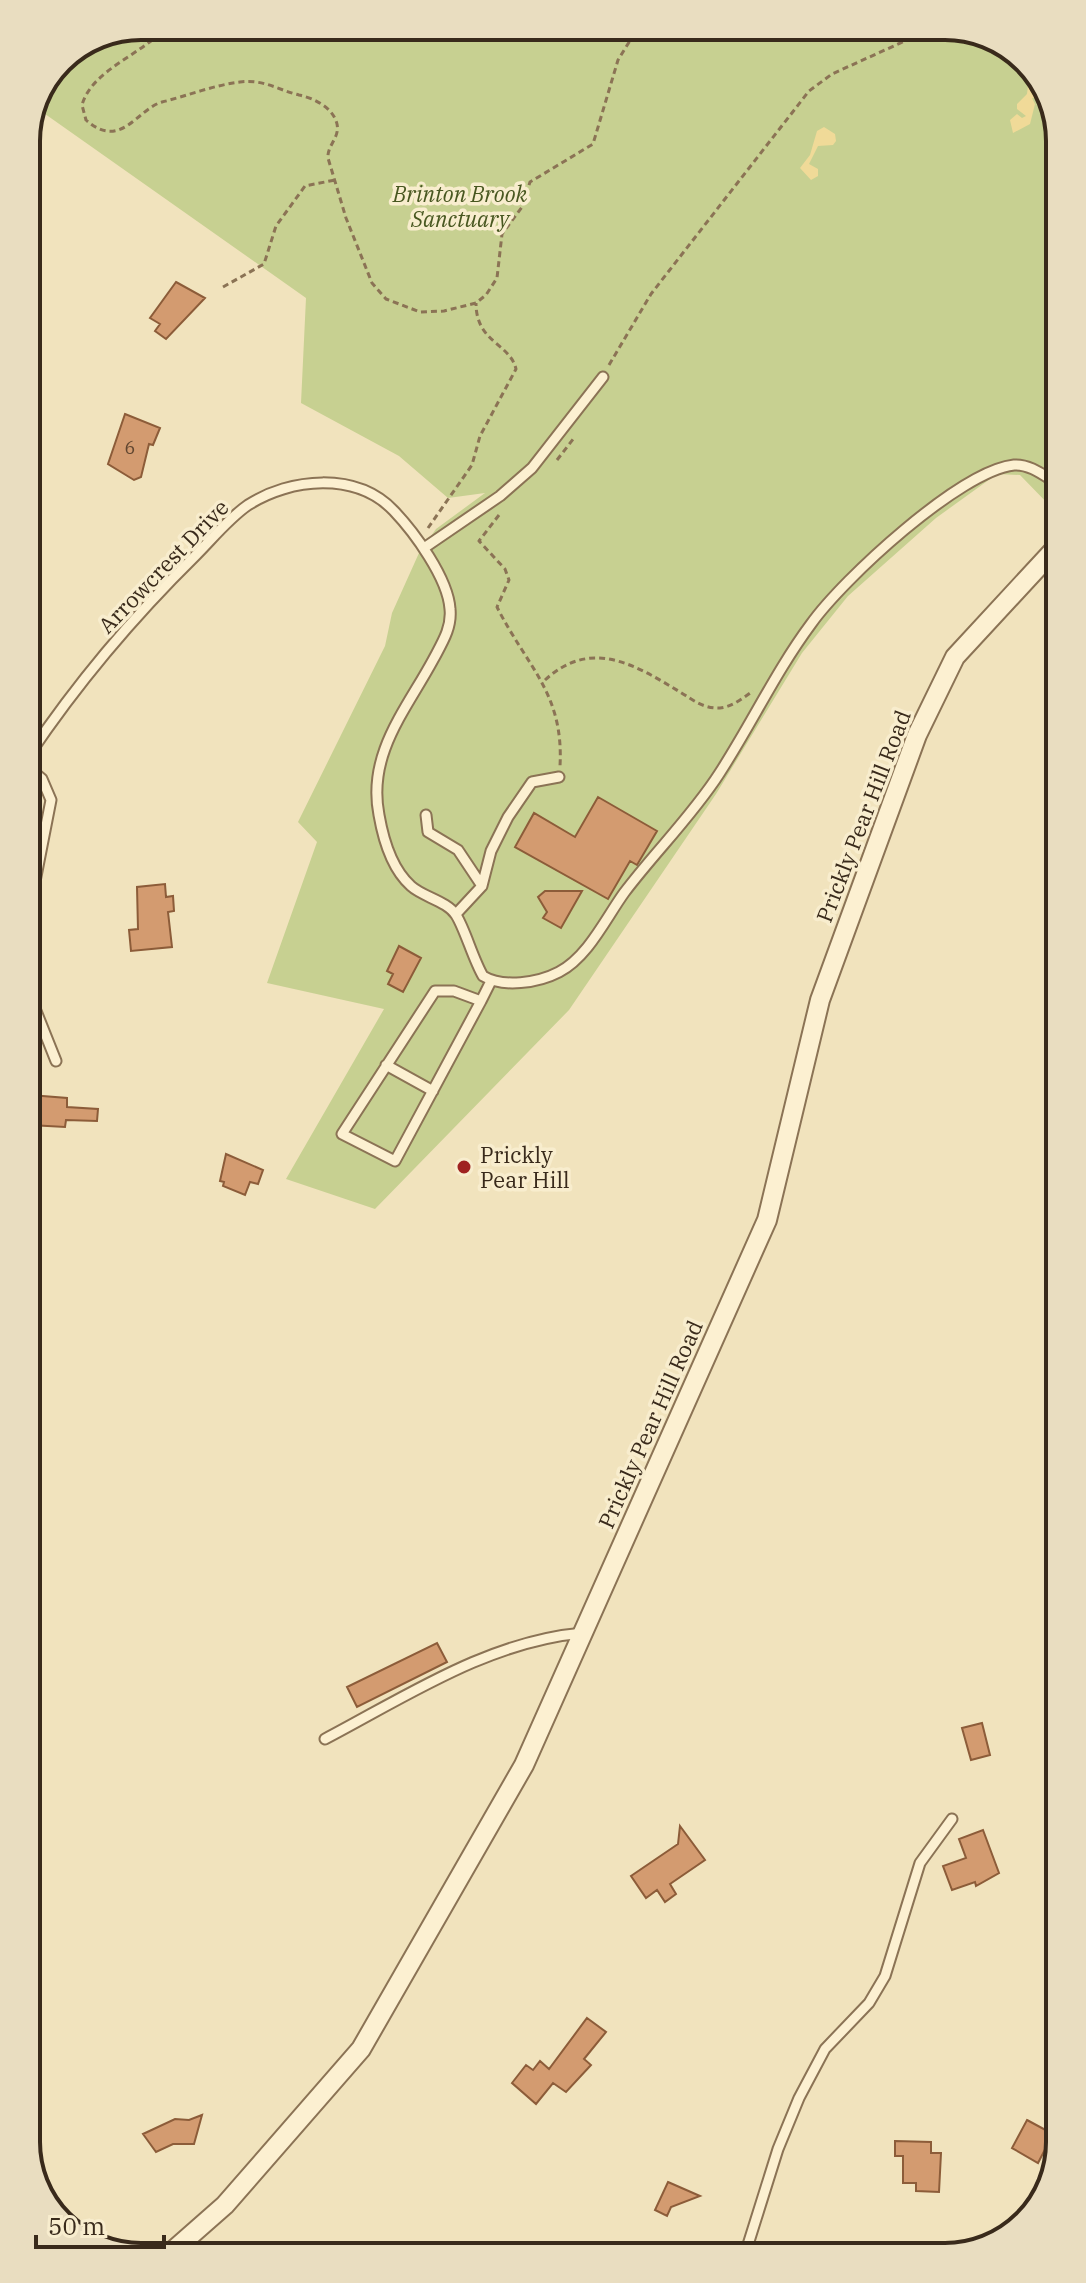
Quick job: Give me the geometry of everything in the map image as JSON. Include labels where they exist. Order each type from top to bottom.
[{"type":"street","name":"Prickly Pear Hill Road","points":[[182,2243],[225,2205],[361,2049],[524,1765],[767,1220],[820,1000],[917,735],[955,657],[1046,559]]},
{"type":"lane","points":[[421,545],[500,496],[532,468],[603,377]]},
{"type":"lane","points":[[559,777],[532,782],[508,817],[491,851],[482,886],[456,914],[468,950],[483,976],[491,981],[535,980],[560,971],[579,954],[648,862],[718,777],[796,645],[846,583],[924,516],[983,476],[1014,465],[1026,466],[1046,477]]},
{"type":"lane","name":"Arrowcrest Drive","points":[[40,739],[77,685],[136,617],[245,507],[286,487],[312,482],[340,484],[386,503],[407,524],[421,545],[450,604],[447,634],[386,742],[378,764],[376,791],[382,831],[399,870],[410,885],[456,914]]},
{"type":"lane","points":[[40,777],[51,800],[40,856]]},
{"type":"lane","points":[[426,815],[428,832],[458,850],[482,886]]},
{"type":"lane","points":[[481,1001],[454,991],[435,991],[342,1134],[395,1161],[481,1001],[491,981]]},
{"type":"lane","points":[[40,1021],[56,1061]]},
{"type":"lane","points":[[386,1065],[433,1091]]},
{"type":"lane","points":[[325,1739],[508,1647],[548,1636],[583,1633]]},
{"type":"lane","points":[[749,2243],[778,2149],[799,2098],[825,2049],[869,2003],[885,1976],[920,1863],[952,1819]]},
{"type":"path","points":[[154,40],[94,83],[82,105],[86,120],[96,127],[116,130],[134,124],[162,102],[238,82],[270,83],[319,101],[334,118],[337,135],[328,153],[360,257],[380,295],[429,313],[476,303],[497,278],[502,234],[522,207],[530,182],[593,144],[618,60],[630,40]]},
{"type":"path","points":[[603,377],[651,294],[809,91],[832,74],[907,40]]},
{"type":"path","points":[[223,287],[264,264],[276,226],[305,186],[335,180]]},
{"type":"path","points":[[421,545],[472,465],[480,436],[516,369],[514,363],[487,338],[478,320],[476,303]]},
{"type":"path","points":[[556,461],[577,433]]},
{"type":"path","points":[[505,508],[479,541],[505,569],[508,587],[497,607],[543,681],[562,732],[559,777]]},
{"type":"path","points":[[543,681],[572,660],[600,657],[626,663],[701,706],[718,708],[730,706],[763,682]]},
{"type":"green space","name":"Brinton Brook Sanctuary","points":[[141,40],[952,40],[971,43],[996,53],[1017,69],[1033,90],[1044,121],[1046,502],[1020,475],[997,474],[936,518],[848,596],[802,653],[716,794],[569,1010],[375,1209],[286,1179],[384,1009],[267,983],[317,842],[298,822],[385,646],[392,613],[419,553],[436,529],[485,493],[448,498],[399,456],[301,403],[306,298],[44,113],[57,85],[69,69],[102,48]]},
{"type":"sand","points":[[1028,86],[1037,99],[1032,98],[1035,104],[1030,124],[1013,133],[1010,120],[1017,114],[1022,118],[1026,116],[1017,109],[1017,104],[1027,94]]},
{"type":"sand","points":[[824,127],[835,134],[836,141],[833,145],[818,146],[809,164],[818,169],[818,176],[811,180],[800,168],[810,155],[817,131]]},
{"type":"building","points":[[176,282],[205,298],[166,339],[155,331],[160,324],[150,318]]},
{"type":"building","points":[[125,414],[160,428],[153,445],[149,444],[141,477],[134,480],[108,464]]},
{"type":"building","points":[[598,797],[657,831],[637,865],[630,861],[608,899],[515,847],[534,813],[575,837]]},
{"type":"building","points":[[165,884],[166,897],[173,896],[174,911],[168,912],[172,947],[131,951],[129,930],[138,929],[137,887]]},
{"type":"building","points":[[545,891],[582,891],[561,928],[543,918],[547,912],[538,897]]},
{"type":"building","points":[[399,946],[421,958],[403,992],[388,984],[393,974],[387,971]]},
{"type":"building","points":[[40,1096],[67,1098],[67,1107],[98,1109],[97,1121],[66,1120],[65,1127],[40,1126]]},
{"type":"building","points":[[226,1154],[263,1170],[258,1184],[250,1182],[245,1195],[223,1186],[224,1182],[220,1181]]},
{"type":"building","points":[[437,1643],[447,1662],[357,1707],[347,1687]]},
{"type":"building","points":[[982,1723],[990,1755],[971,1760],[962,1728]]},
{"type":"building","points":[[680,1826],[705,1860],[670,1884],[676,1894],[665,1902],[657,1890],[646,1898],[631,1876],[678,1844]]},
{"type":"building","points":[[983,1830],[999,1873],[976,1886],[975,1882],[952,1890],[943,1866],[966,1858],[959,1839]]},
{"type":"building","points":[[587,2018],[606,2032],[584,2059],[591,2065],[566,2092],[553,2083],[536,2104],[512,2083],[526,2065],[533,2070],[540,2061],[549,2069]]},
{"type":"building","points":[[202,2115],[194,2144],[173,2144],[156,2152],[143,2134],[175,2119],[189,2120]]},
{"type":"building","points":[[1027,2120],[1046,2130],[1045,2149],[1038,2163],[1012,2148]]},
{"type":"building","points":[[895,2141],[931,2142],[931,2153],[941,2153],[939,2192],[916,2191],[916,2183],[903,2183],[903,2156],[895,2156]]},
{"type":"building","points":[[668,2182],[700,2196],[671,2207],[667,2216],[655,2210]]},
{"type":"place","name":"Prickly Pear Hill","points":[[464,1167]]}]
